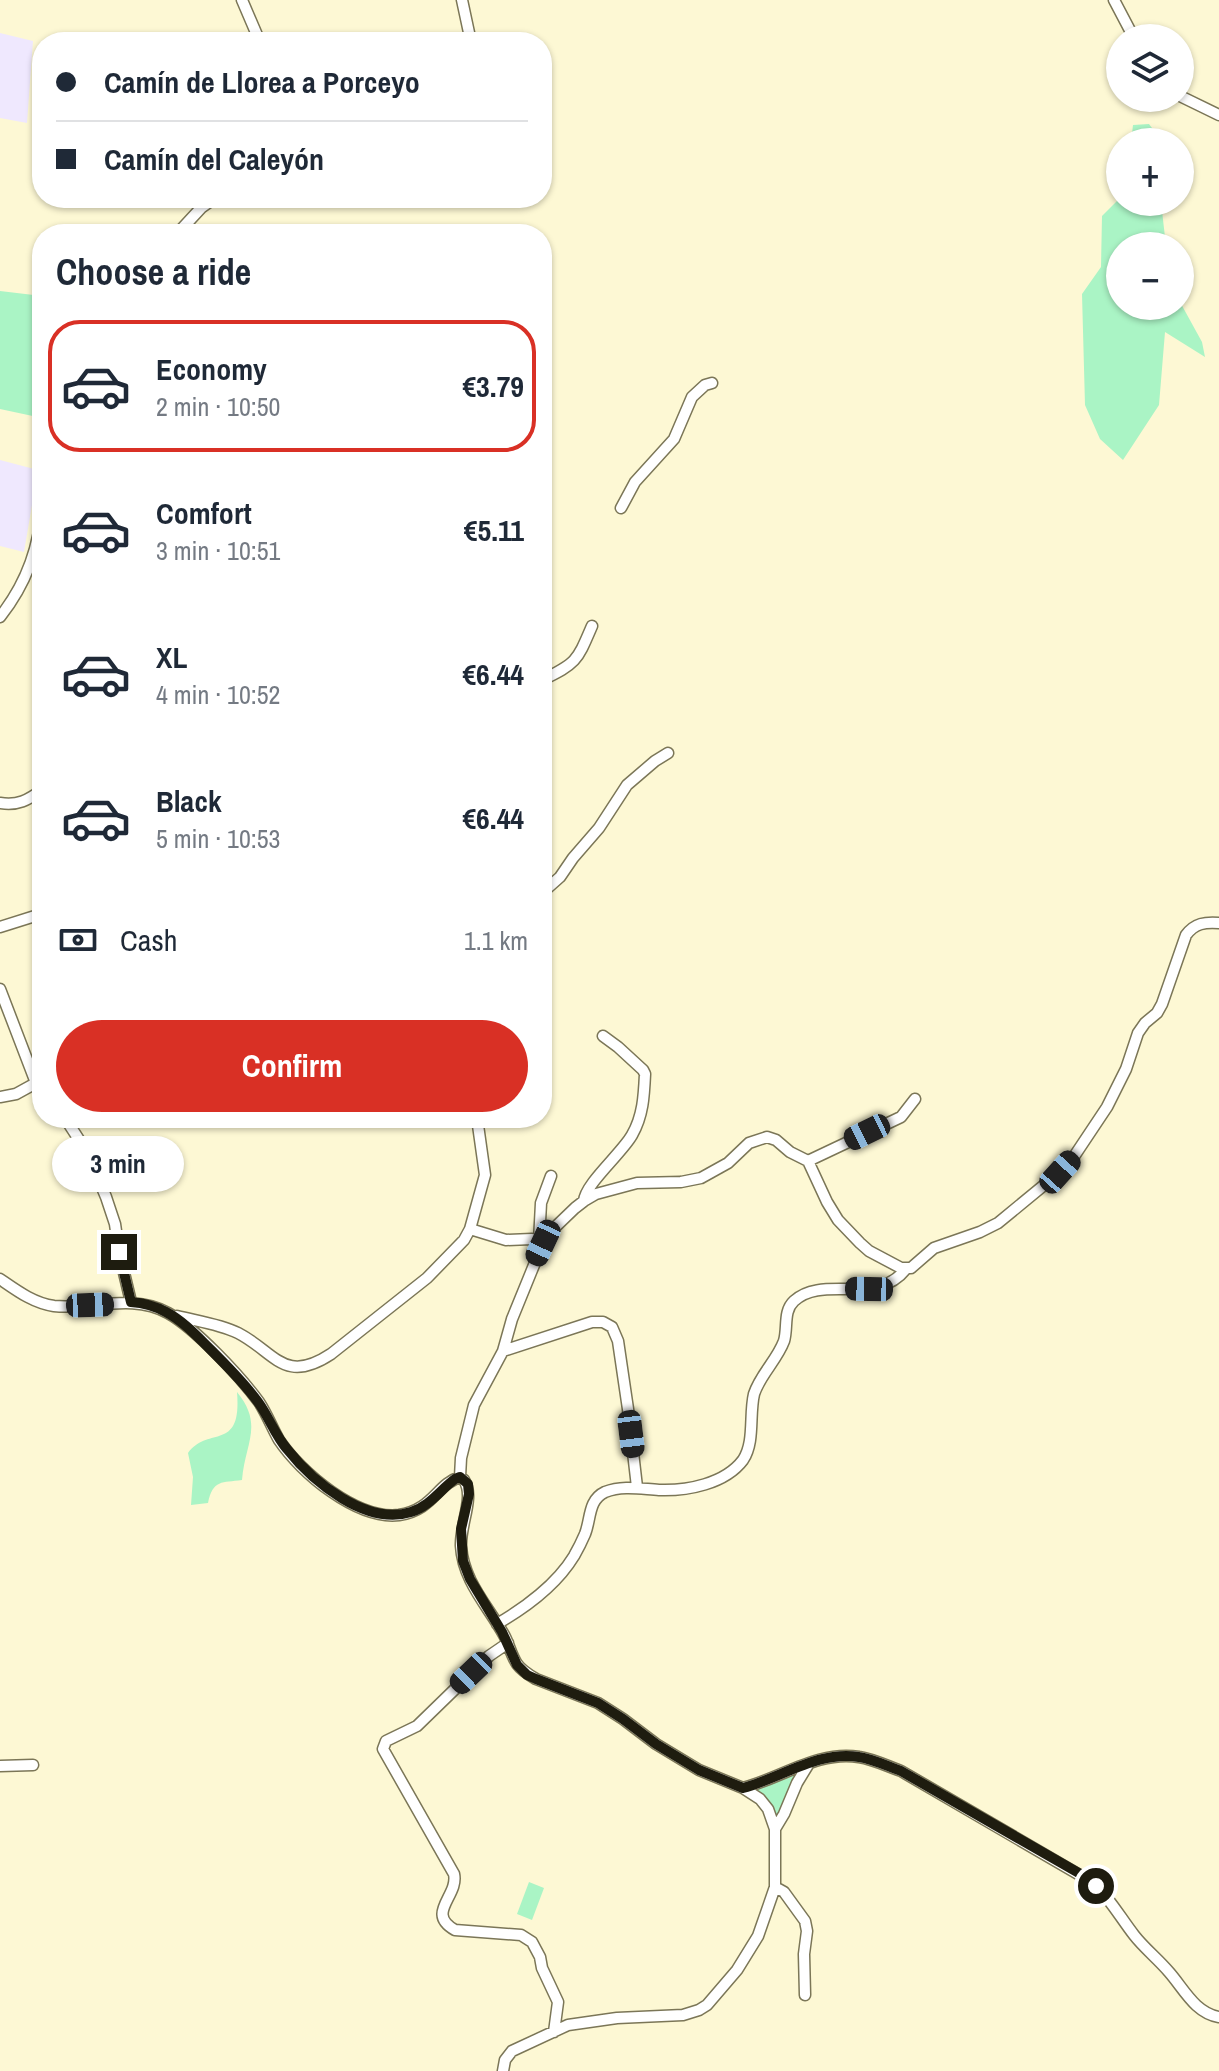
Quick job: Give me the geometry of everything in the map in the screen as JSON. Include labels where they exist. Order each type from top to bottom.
[{"type":"street","points":[[242,0],[256,32]]},
{"type":"street","points":[[462,0],[469,32]]},
{"type":"street","points":[[1114,0],[1127,24]]},
{"type":"street","points":[[1194,103],[1219,115]]},
{"type":"street","points":[[186,224],[201,208]]},
{"type":"street","points":[[621,508],[635,482],[674,439],[692,397],[712,383]]},
{"type":"street","points":[[0,617],[17,593],[32,559]]},
{"type":"street","points":[[552,675],[572,665],[578,658],[592,626]]},
{"type":"street","points":[[552,884],[599,828],[627,785],[668,753]]},
{"type":"street","points":[[0,803],[18,804],[32,797]]},
{"type":"street","points":[[2,923],[32,918]]},
{"type":"street","points":[[497,1624],[523,1607],[565,1569],[585,1534],[591,1507],[597,1497],[606,1492],[637,1487],[662,1490],[693,1487],[718,1479],[736,1467],[747,1450],[754,1394],[783,1344],[791,1303],[804,1294],[886,1285],[934,1248],[998,1223],[1045,1185],[1075,1155],[1116,1093],[1138,1033],[1162,1004],[1191,927],[1205,922],[1219,923]]},
{"type":"street","points":[[0,989],[32,1065]]},
{"type":"street","points":[[584,1201],[585,1191],[634,1133],[643,1109],[643,1070],[603,1036]]},
{"type":"street","points":[[0,1097],[16,1094],[32,1083]]},
{"type":"street","points":[[808,1161],[901,1117],[915,1099]]},
{"type":"street","points":[[71,1128],[87,1152],[106,1197],[115,1224],[131,1302]]},
{"type":"street","points":[[0,1279],[32,1299],[55,1306],[144,1303],[168,1313],[234,1331],[288,1366],[309,1366],[331,1354],[427,1278],[464,1240],[485,1175],[479,1128]]},
{"type":"street","points":[[541,1242],[584,1201],[596,1194],[637,1183],[681,1182],[701,1178],[728,1163],[749,1143],[767,1137],[808,1161],[827,1202],[844,1226],[869,1251],[906,1269]]},
{"type":"street","points":[[460,1477],[461,1458],[474,1405],[503,1351],[541,1242],[541,1203],[551,1176]]},
{"type":"street","points":[[470,1229],[506,1240],[532,1239],[541,1242]]},
{"type":"street","points":[[168,1313],[188,1328],[242,1381],[260,1404],[279,1439],[299,1463],[342,1497],[369,1511],[401,1514],[424,1506],[451,1481],[460,1477]]},
{"type":"street","points":[[503,1351],[592,1322],[603,1322],[612,1327],[618,1341],[637,1487]]},
{"type":"street","points":[[460,1477],[468,1484],[469,1494],[461,1529],[463,1561],[517,1665],[527,1675],[598,1703],[699,1770],[743,1788],[760,1799],[768,1809],[775,1829],[775,1887],[758,1936],[737,1970],[707,2005],[683,2015],[639,2016],[568,2025],[512,2051],[505,2060],[503,2071]]},
{"type":"street","points":[[508,1643],[489,1656],[417,1726],[386,1741],[383,1749],[454,1874],[456,1883],[443,1906],[443,1918],[449,1928],[521,1935],[532,1942],[558,2002],[554,2032]]},
{"type":"street","points":[[743,1788],[822,1758],[856,1756],[901,1771],[1084,1876],[1101,1890],[1135,1937],[1198,2009],[1219,2017]]},
{"type":"street","points":[[0,1766],[33,1765]]},
{"type":"street","points":[[775,1829],[808,1765]]},
{"type":"street","points":[[775,1887],[784,1892],[806,1925],[805,1995]]},
{"type":"shaded area","points":[[0,33],[32,41],[32,55],[27,123],[0,118]]},
{"type":"shaded area","points":[[0,460],[32,468],[32,505],[24,552],[0,546]]},
{"type":"green space","points":[[1149,124],[1152,128],[1133,128],[1133,125]]},
{"type":"green space","points":[[1106,212],[1106,216],[1163,216],[1164,232],[1106,232],[1106,320],[1190,320],[1202,342],[1205,357],[1165,332],[1159,405],[1123,460],[1100,439],[1085,405],[1082,294],[1101,267],[1102,216]]},
{"type":"green space","points":[[0,291],[32,295],[32,416],[0,409]]},
{"type":"green space","points":[[237,1392],[250,1414],[251,1425],[242,1480],[219,1484],[208,1503],[191,1505],[193,1477],[188,1453],[205,1440],[229,1431],[237,1411]]},
{"type":"green space","points":[[799,1767],[804,1772],[777,1819],[756,1796],[757,1787]]},
{"type":"green space","points":[[529,1882],[544,1888],[532,1920],[517,1914]]},
{"type":"route","points":[[119,1252],[131,1302],[144,1303],[168,1313],[188,1328],[242,1381],[260,1404],[279,1439],[323,1485],[369,1511],[387,1515],[424,1506],[451,1481],[460,1477],[468,1484],[469,1500],[461,1529],[463,1561],[517,1665],[527,1675],[598,1703],[699,1770],[743,1788],[822,1758],[836,1756],[856,1756],[901,1771],[1084,1876],[1096,1886]]}]
